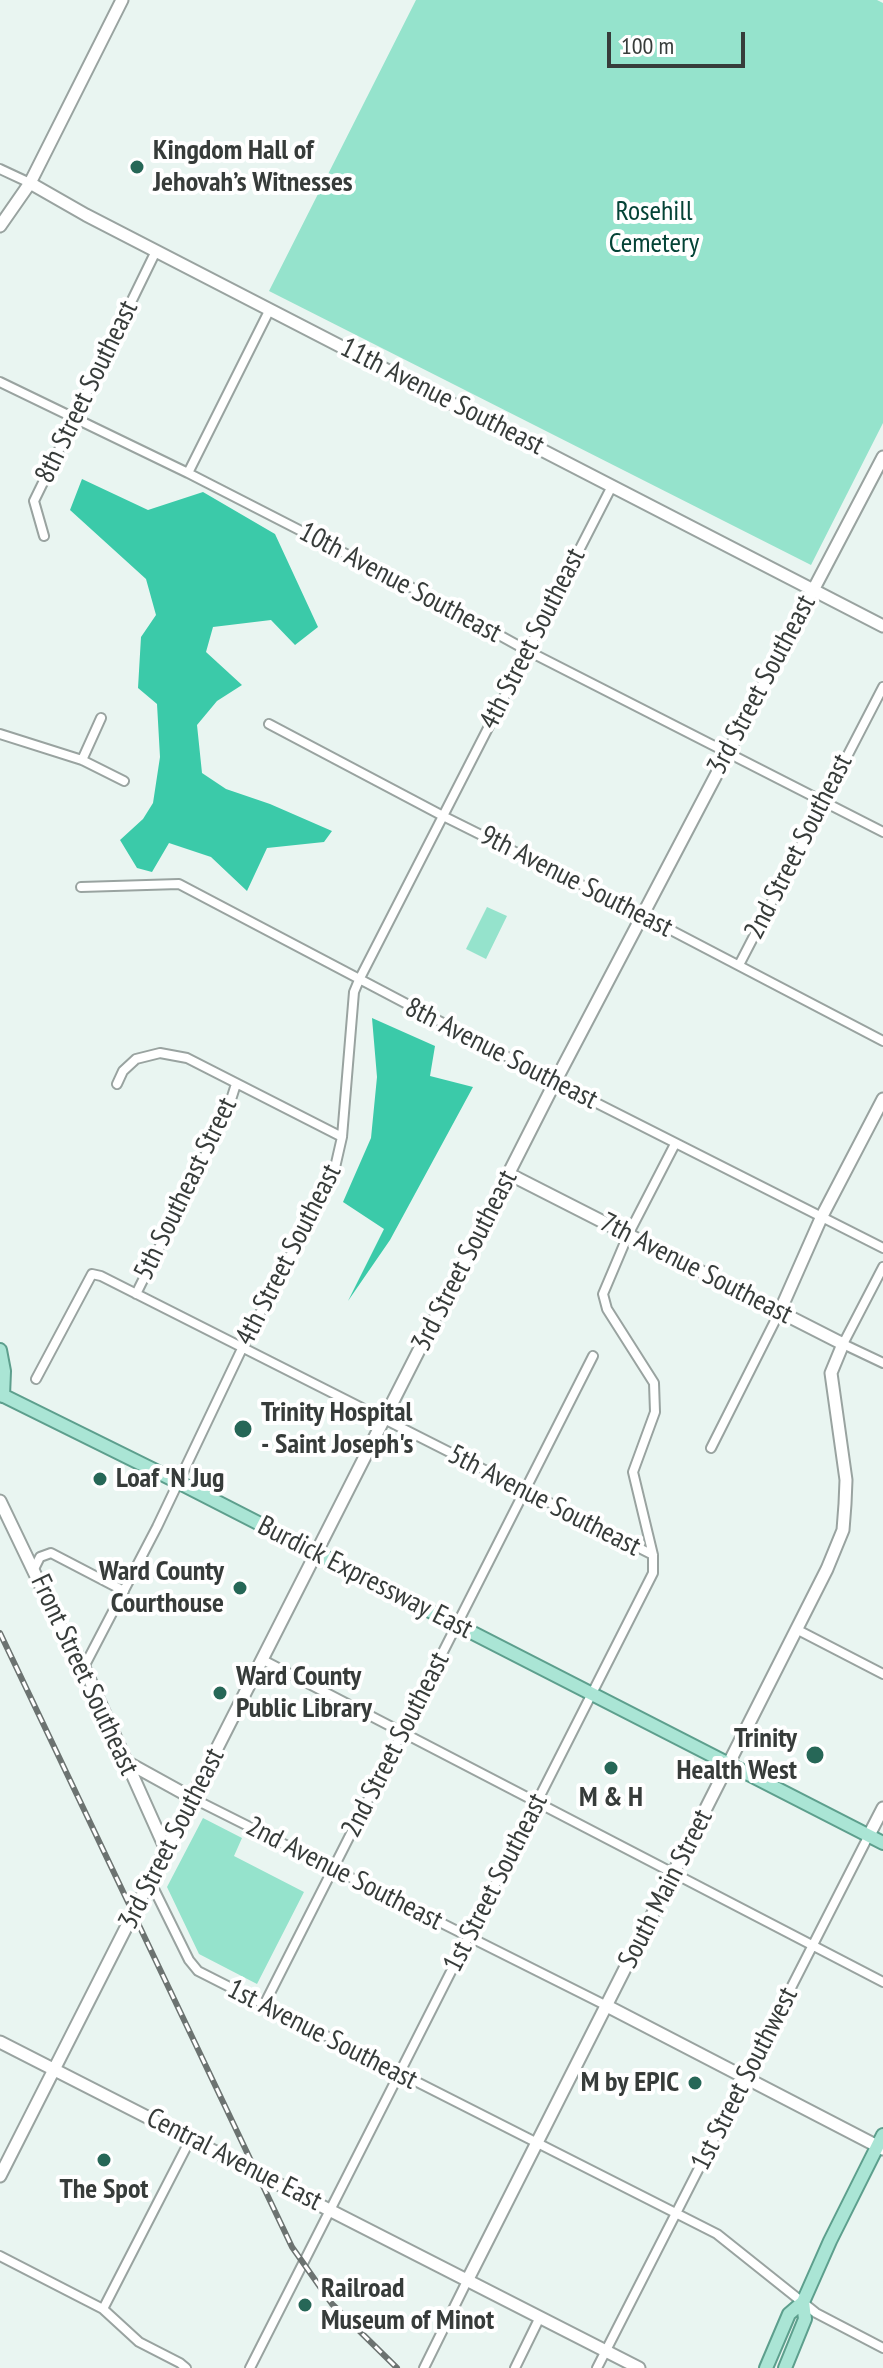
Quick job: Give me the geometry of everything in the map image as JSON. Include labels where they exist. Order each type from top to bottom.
[{"type":"main road","points":[[0,1350],[4,1371],[1,1398]]},
{"type":"main road","name":"Burdick Expressway East","points":[[1,1398],[178,1482],[883,1843]]},
{"type":"main road","points":[[766,2368],[789,2314],[803,2302],[881,2143]]},
{"type":"main road","points":[[785,2368],[805,2319],[803,2302]]},
{"type":"street","points":[[0,226],[30,183],[122,0]]},
{"type":"street","name":"11th Avenue Southeast","points":[[0,169],[883,626]]},
{"type":"street","name":"8th Street Southeast","points":[[44,536],[34,501],[156,251]]},
{"type":"street","points":[[188,473],[270,309]]},
{"type":"street","name":"10th Avenue Southeast","points":[[0,382],[188,473],[883,832]]},
{"type":"street","name":"3rd Street Southeast","points":[[0,2176],[555,1082],[812,590],[880,471],[883,457]]},
{"type":"street","name":"4th Street Southeast","points":[[84,1667],[242,1348],[334,1172],[342,1137],[354,992],[359,980],[612,486]]},
{"type":"street","name":"2nd Street Southeast","points":[[739,965],[883,687]]},
{"type":"street","points":[[82,760],[101,718]]},
{"type":"street","name":"9th Avenue Southeast","points":[[269,724],[883,1041]]},
{"type":"street","points":[[0,734],[82,760],[124,781]]},
{"type":"street","name":"8th Avenue Southeast","points":[[81,887],[179,884],[555,1082],[883,1248]]},
{"type":"street","points":[[117,1084],[123,1071],[136,1059],[160,1053],[187,1058],[342,1137]]},
{"type":"street","name":"5th Southeast Street","points":[[136,1294],[228,1109],[236,1084]]},
{"type":"street","points":[[711,1448],[780,1311],[822,1216],[883,1099]]},
{"type":"street","points":[[653,1555],[633,1472],[655,1412],[654,1383],[607,1309],[603,1294],[628,1235],[675,1144]]},
{"type":"street","name":"7th Avenue Southeast","points":[[509,1174],[883,1363]]},
{"type":"street","name":"South Main Street","points":[[468,2279],[827,1569],[843,1530],[846,1480],[831,1373],[883,1267]]},
{"type":"street","name":"5th Avenue Southeast","points":[[36,1379],[92,1274],[653,1555]]},
{"type":"street","name":"2nd Street Southeast","points":[[264,2005],[593,1356]]},
{"type":"street","name":"Front Street Southeast","points":[[0,1501],[58,1622],[84,1667],[166,1850]]},
{"type":"street","points":[[34,1569],[40,1557],[51,1553],[124,1591]]},
{"type":"street","name":"1st Street Southeast","points":[[250,2368],[653,1573],[653,1555]]},
{"type":"street","points":[[796,1629],[883,1674]]},
{"type":"street","points":[[263,1660],[883,1982]]},
{"type":"street","name":"2nd Avenue Southeast","points":[[125,1761],[192,1798],[607,2006]]},
{"type":"street","name":"1st Street Southwest","points":[[597,2368],[883,1808]]},
{"type":"street","name":"1st Avenue Southeast","points":[[150,1881],[189,1960],[198,1971],[677,2213],[729,2242],[816,2313],[883,2348]]},
{"type":"street","points":[[607,2006],[881,2143]]},
{"type":"street","name":"Central Avenue East","points":[[0,2042],[331,2208],[639,2368]]},
{"type":"street","points":[[103,2309],[191,2138]]},
{"type":"street","points":[[0,2256],[103,2309],[139,2342],[186,2368]]},
{"type":"street","points":[[424,2368],[468,2279]]},
{"type":"street","points":[[515,2368],[540,2317]]},
{"type":"green space","name":"Rosehill Cemetery","points":[[416,0],[877,0],[883,3],[883,423],[811,565],[269,291]]},
{"type":"green space","points":[[82,479],[148,510],[203,492],[275,534],[318,627],[295,645],[271,620],[213,627],[206,652],[242,685],[217,701],[197,725],[202,773],[226,789],[332,831],[324,842],[267,848],[247,891],[211,857],[169,843],[152,872],[137,868],[120,840],[143,819],[153,803],[160,757],[157,704],[138,688],[141,637],[156,615],[146,579],[70,510]]},
{"type":"green space","points":[[487,907],[507,916],[486,959],[466,949]]},
{"type":"green space","points":[[372,1018],[435,1046],[430,1076],[473,1087],[390,1240],[348,1301],[384,1229],[343,1202],[371,1138],[377,1077]]},
{"type":"green space","points":[[203,1818],[242,1838],[234,1856],[304,1892],[257,1984],[199,1954],[167,1887]]},
{"type":"railway","points":[[0,1633],[292,2247],[332,2304],[397,2368]]},
{"type":"place","name":"Kingdom Hall of Jehovah’s Witnesses","points":[[137,167]]},
{"type":"place","name":"Trinity Hospital - Saint Joseph's","points":[[243,1429]]},
{"type":"place","name":"Loaf 'N Jug","points":[[100,1479]]},
{"type":"place","name":"Ward County Courthouse","points":[[240,1588]]},
{"type":"place","name":"Ward County Public Library","points":[[220,1693]]},
{"type":"place","name":"Trinity Health West","points":[[815,1755]]},
{"type":"place","name":"M & H","points":[[611,1768]]},
{"type":"place","name":"M by EPIC","points":[[695,2083]]},
{"type":"place","name":"The Spot","points":[[104,2160]]},
{"type":"place","name":"Railroad Museum of Minot","points":[[305,2305]]}]
